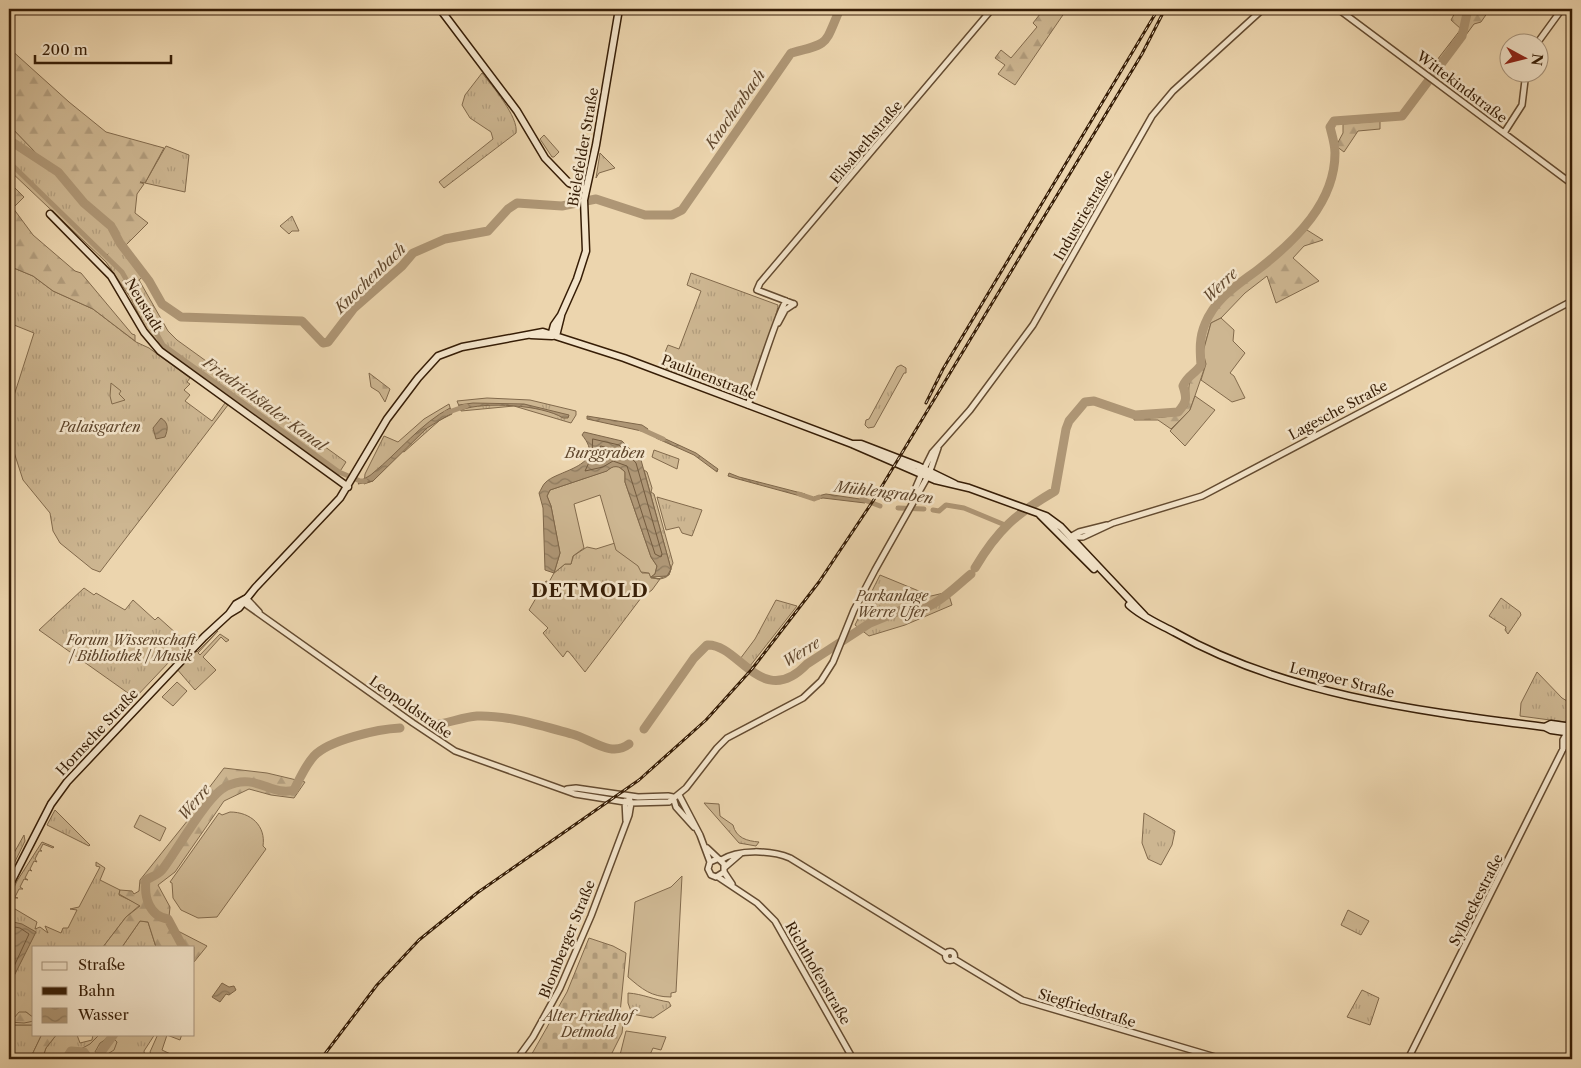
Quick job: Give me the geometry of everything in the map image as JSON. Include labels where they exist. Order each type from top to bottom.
[{"type":"main road","points":[[440,9],[517,111],[545,158],[563,178],[572,185],[586,190]]},
{"type":"main road","name":"Bielefelder Straße","points":[[553,335],[555,324],[561,315],[586,251],[584,203],[596,145],[619,9]]},
{"type":"main road","name":"Neustadt","points":[[50,214],[111,276],[144,332],[160,350],[351,481]]},
{"type":"main road","name":"Paulinenstraße","points":[[351,481],[387,420],[418,378],[444,353],[462,347],[543,332],[624,358],[955,484],[1050,518],[1068,538]]},
{"type":"main road","name":"Hornsche Straße","points":[[9,886],[62,788],[123,721],[229,614],[236,604],[245,601],[342,495],[351,481]]},
{"type":"main road","name":"Lemgoer Straße","points":[[1068,538],[1145,616],[1206,649],[1282,678],[1400,707],[1571,730]]},
{"type":"street","name":"Elisabethstraße","points":[[786,301],[757,290],[760,283],[992,9]]},
{"type":"street","name":"Industriestraße","points":[[679,795],[727,738],[808,695],[827,674],[850,619],[910,507],[938,447],[970,410],[1033,326],[1152,116],[1173,92],[1263,9]]},
{"type":"street","name":"Wittekindstraße","points":[[1338,9],[1572,184]]},
{"type":"street","points":[[1545,32],[1562,9]]},
{"type":"street","points":[[1504,133],[1522,105],[1525,82]]},
{"type":"street","points":[[748,405],[778,324],[788,306],[794,304],[786,301],[781,308],[778,324]]},
{"type":"street","name":"Lagesche Straße","points":[[1068,538],[1079,532],[1202,496],[1572,301]]},
{"type":"street","name":"Leopoldstraße","points":[[245,601],[449,747],[575,794],[628,803],[668,802],[672,797]]},
{"type":"street","name":"Sylbeckestraße","points":[[1408,1059],[1563,749],[1563,740],[1571,730]]},
{"type":"street","name":"Leopoldstraße","points":[[565,789],[576,788],[628,796],[672,797]]},
{"type":"street","points":[[697,829],[676,807],[672,797],[679,795],[697,829],[710,862],[708,871],[711,875],[718,876],[741,853]]},
{"type":"street","name":"Blomberger Straße","points":[[517,1059],[536,1032],[560,988],[591,916],[626,821],[628,796]]},
{"type":"street","points":[[705,846],[725,869]]},
{"type":"street","points":[[710,862],[731,854],[741,853]]},
{"type":"street","name":"Siegfriedstraße","points":[[741,853],[775,854],[790,858],[946,954],[953,953],[954,959],[1022,1000],[1222,1059]]},
{"type":"street","name":"Richthofenstraße","points":[[725,869],[732,884]]},
{"type":"street","name":"Richthofenstraße","points":[[718,876],[732,884],[764,909],[780,928],[854,1059]]},
{"type":"green space","points":[[1044,9],[1067,9],[1015,85],[998,74],[1005,65],[995,58],[1001,50],[1011,58],[1037,27],[1033,23]]},
{"type":"green space","points":[[1457,9],[1490,9],[1481,22],[1474,24],[1437,74],[1430,69],[1461,29],[1451,20]]},
{"type":"green space","points":[[9,48],[69,102],[106,132],[164,148],[145,183],[140,182],[144,184],[137,194],[135,213],[148,223],[125,246],[93,211],[95,207],[90,209],[9,125]]},
{"type":"green space","points":[[482,73],[509,110],[516,126],[516,133],[444,188],[439,182],[493,139],[491,132],[470,118],[462,105],[465,95]]},
{"type":"green space","points":[[1380,121],[1380,129],[1358,131],[1344,152],[1336,146],[1343,133],[1343,124]]},
{"type":"green space","points":[[9,125],[90,208],[95,207],[134,257],[146,274],[139,280],[168,331],[177,340],[346,462],[337,476],[166,351],[146,329],[130,297],[106,262],[9,170]]},
{"type":"green space","points":[[544,135],[559,152],[554,157],[552,157],[540,139]]},
{"type":"green space","points":[[166,146],[189,155],[185,192],[145,183]]},
{"type":"green space","points":[[600,153],[615,168],[599,173],[596,178]]},
{"type":"green space","points":[[9,182],[24,197],[13,208],[33,235],[75,271],[81,273],[132,334],[135,335],[135,341],[93,309],[53,291],[33,276],[9,266]]},
{"type":"green space","points":[[292,216],[299,231],[292,231],[289,234],[280,226]]},
{"type":"green space","points":[[1307,230],[1323,240],[1304,246],[1293,258],[1319,281],[1276,303],[1267,276],[1245,293],[1221,318],[1211,323],[1203,352],[1206,364],[1190,410],[1171,429],[1158,420],[1134,420],[1134,418],[1165,417],[1181,413],[1186,409],[1189,400],[1190,382],[1203,364],[1200,352],[1207,325],[1217,307],[1238,288],[1263,270]]},
{"type":"green space","name":"Palaisgarten","points":[[9,266],[33,276],[53,291],[93,309],[136,342],[149,348],[190,378],[187,382],[190,384],[184,390],[190,395],[185,401],[212,421],[225,403],[228,405],[100,572],[92,569],[60,543],[53,531],[50,513],[23,480],[12,446],[9,426],[12,410],[10,408],[34,333],[9,323]]},
{"type":"green space","points":[[691,273],[778,305],[764,352],[744,397],[663,367],[661,362],[668,345],[679,349],[701,291],[687,285]]},
{"type":"green space","points":[[1221,318],[1234,330],[1233,341],[1245,353],[1230,373],[1234,376],[1245,398],[1232,402],[1201,380],[1206,364],[1203,352],[1211,323]]},
{"type":"green space","points":[[901,365],[906,368],[906,373],[904,373],[874,427],[868,428],[865,425],[866,420],[869,419],[897,367]]},
{"type":"green space","points":[[369,373],[390,389],[385,402],[379,392],[371,387]]},
{"type":"green space","points":[[111,383],[121,391],[119,394],[125,400],[112,404],[110,396]]},
{"type":"green space","points":[[1195,396],[1215,410],[1185,446],[1170,431],[1190,410]]},
{"type":"green space","points":[[487,398],[530,400],[576,411],[576,415],[571,423],[514,406],[461,411],[457,401]]},
{"type":"green space","points":[[449,404],[452,414],[440,420],[404,452],[402,451],[373,481],[364,484],[365,474],[384,436],[398,442],[424,419]]},
{"type":"green space","points":[[654,450],[679,459],[677,469],[652,457]]},
{"type":"green space","points":[[614,466],[618,466],[625,472],[625,482],[651,557],[657,566],[655,574],[651,577],[660,579],[651,578],[649,573],[641,572],[638,566],[616,550],[600,495],[574,504],[584,548],[573,556],[571,564],[565,564],[554,573],[560,553],[551,506],[547,496],[550,490],[606,471]]},
{"type":"green space","points":[[644,470],[647,472],[652,488],[651,492],[654,494],[673,563],[671,569]]},
{"type":"green space","points":[[657,497],[702,510],[692,536],[682,533],[679,527],[666,530]]},
{"type":"green space","points":[[615,543],[617,550],[639,566],[642,573],[649,573],[651,577],[658,579],[668,575],[660,579],[652,590],[641,598],[585,672],[569,652],[567,651],[563,657],[543,633],[548,628],[529,610],[546,581],[549,582],[554,573],[565,564],[571,564],[573,556],[587,547],[596,549]]},
{"type":"green space","name":"Parkanlage Werre Ufer","points":[[880,575],[931,596],[948,592],[952,605],[905,625],[869,636],[855,625]]},
{"type":"green space","name":"Forum Wissenschaft | Bibliothek | Musik","points":[[84,588],[125,610],[133,600],[155,620],[158,617],[197,652],[218,631],[198,653],[200,655],[220,634],[229,640],[226,642],[221,637],[203,657],[216,670],[195,690],[170,661],[135,698],[39,630]]},
{"type":"green space","points":[[1501,598],[1520,612],[1521,615],[1508,634],[1505,630],[1506,627],[1489,616]]},
{"type":"green space","points":[[776,600],[797,606],[750,666],[740,659],[755,639]]},
{"type":"green space","points":[[1537,672],[1562,698],[1572,704],[1572,713],[1565,722],[1520,716],[1521,703]]},
{"type":"green space","points":[[177,682],[187,691],[173,706],[162,697]]},
{"type":"green space","points":[[224,768],[267,773],[305,782],[294,798],[271,795],[249,789],[224,801],[175,872],[158,885],[170,907],[169,917],[178,931],[207,946],[195,961],[195,946],[156,946],[148,922],[140,921],[123,946],[104,946],[126,917],[140,906],[119,894],[120,890],[132,891],[134,894],[139,891],[140,880],[192,815],[193,809]]},
{"type":"green space","points":[[704,803],[719,804],[720,816],[733,825],[739,836],[750,841],[759,842],[756,846],[739,843]]},
{"type":"green space","points":[[55,810],[90,845],[89,846],[47,825]]},
{"type":"green space","points":[[230,812],[244,814],[256,822],[262,832],[263,846],[266,849],[217,917],[198,918],[181,910],[173,898],[172,883],[170,882],[219,813],[222,815]]},
{"type":"green space","points":[[1144,813],[1175,831],[1172,845],[1161,865],[1148,859],[1142,843]]},
{"type":"green space","points":[[140,815],[166,828],[160,841],[134,827]]},
{"type":"green space","points":[[24,835],[25,841],[9,874],[9,862]]},
{"type":"green space","points":[[42,842],[54,847],[43,844],[40,850],[42,851],[39,851],[35,859],[37,862],[34,861],[30,869],[32,871],[29,870],[25,878],[28,880],[24,879],[20,887],[23,889],[19,889],[15,897],[18,898],[14,898],[10,906],[37,922],[35,929],[40,927],[48,933],[45,926],[61,933],[63,928],[68,928],[77,910],[70,909],[79,907],[100,867],[96,866],[96,862],[105,868],[100,880],[120,890],[119,895],[140,905],[126,917],[104,946],[32,946],[32,1016],[26,1012],[14,1018],[9,1018],[9,899],[17,881]]},
{"type":"green space","points":[[682,876],[676,992],[671,993],[671,997],[658,996],[642,989],[628,977],[635,902],[671,887]]},
{"type":"green space","points":[[1348,910],[1369,921],[1361,935],[1341,925]]},
{"type":"green space","points":[[140,921],[148,922],[156,946],[123,946]]},
{"type":"green space","name":"Alter Friedhof Detmold","points":[[589,938],[613,946],[626,953],[620,1013],[624,1016],[622,1033],[609,1059],[529,1059],[567,992]]},
{"type":"green space","points":[[1362,990],[1379,998],[1370,1025],[1347,1017]]},
{"type":"green space","points":[[628,993],[669,1002],[671,1006],[653,1018],[632,1014],[628,1003]]},
{"type":"green space","points":[[19,1012],[26,1012],[32,1016],[32,1025],[9,1025],[9,1018],[14,1018]]},
{"type":"green space","points":[[9,1025],[32,1025],[32,1036],[41,1036],[30,1059],[9,1059]]},
{"type":"green space","points":[[626,1031],[666,1037],[661,1050],[653,1048],[648,1059],[619,1059]]},
{"type":"green space","points":[[41,1036],[55,1036],[46,1048],[42,1059],[30,1059]]},
{"type":"green space","points":[[55,1036],[77,1036],[80,1043],[92,1040],[93,1036],[109,1036],[95,1052],[97,1053],[93,1059],[42,1059],[46,1048]]},
{"type":"green space","points":[[111,1036],[117,1042],[114,1050],[106,1055],[95,1052],[100,1043]]},
{"type":"green space","points":[[116,1036],[154,1036],[144,1051],[145,1059],[99,1059],[102,1054],[106,1055],[117,1042],[114,1039]]},
{"type":"green space","points":[[157,1036],[167,1036],[162,1050],[181,1059],[148,1059],[152,1056],[150,1052]]},
{"type":"green space","points":[[170,1036],[181,1036],[180,1040]]},
{"type":"water","points":[[473,403],[524,404],[569,415],[568,418],[563,418],[528,407],[498,405],[471,407],[461,410],[459,405]]},
{"type":"water","points":[[450,408],[452,413],[427,428],[373,481],[358,484],[383,465],[429,422]]},
{"type":"water","points":[[587,416],[642,425],[648,429],[646,432],[587,419]]},
{"type":"water","points":[[161,418],[167,424],[167,431],[165,437],[156,439],[153,428]]},
{"type":"water","name":"Burggraben","points":[[584,432],[622,441],[641,460],[671,569],[667,576],[651,577],[655,574],[657,566],[651,557],[625,482],[625,472],[616,467],[550,490],[547,496],[551,506],[560,553],[554,573],[545,570],[543,508],[539,493],[546,482],[578,466],[585,460],[589,454],[588,445],[582,435]]},
{"type":"water","points":[[657,435],[696,453],[718,469],[717,472],[694,455],[656,438]]},
{"type":"water","points":[[729,473],[805,494],[804,497],[738,479],[728,476]]},
{"type":"water","points":[[826,494],[867,500],[865,503],[823,498],[813,500],[814,497]]},
{"type":"water","points":[[9,921],[22,924],[36,932],[9,986]]},
{"type":"water","points":[[222,983],[229,987],[234,986],[236,990],[229,995],[226,994],[220,1002],[212,997]]},
{"type":"waterway","name":"Knochenbach","points":[[9,140],[58,172],[84,203],[111,226],[120,243],[149,281],[162,304],[181,317],[302,321],[323,343],[328,342],[354,308],[402,266],[413,253],[445,239],[488,231],[508,209],[517,203],[562,206],[596,199],[645,215],[672,215],[682,210],[791,53],[813,47],[824,41],[840,9]]},
{"type":"waterway","name":"Werre","points":[[975,568],[983,554],[1009,524],[1029,507],[1055,491],[1066,429],[1069,421],[1085,402],[1094,401],[1135,415],[1178,412],[1185,400],[1183,386],[1201,365],[1202,334],[1215,306],[1228,292],[1287,245],[1300,232],[1321,204],[1333,171],[1335,150],[1330,127],[1334,121],[1402,116],[1462,36],[1468,9]]},
{"type":"waterway","name":"Friedrichstaler Kanal","points":[[9,162],[122,272],[163,345],[339,472],[360,481],[365,481]]},
{"type":"waterway","name":"Friedrichstaler Kanal","points":[[446,413],[466,406]]},
{"type":"waterway","name":"Mühlengraben","points":[[641,429],[663,439]]},
{"type":"waterway","name":"Mühlengraben","points":[[799,494],[814,499],[819,497]]},
{"type":"waterway","name":"Mühlengraben","points":[[862,499],[880,506]]},
{"type":"waterway","name":"Mühlengraben","points":[[933,510],[939,511],[946,505],[964,508],[1005,525]]},
{"type":"waterway","name":"Mühlengraben","points":[[898,508],[924,509]]},
{"type":"waterway","name":"Werre","points":[[644,729],[694,658],[707,645],[719,647],[752,671],[764,678],[777,681],[791,677],[807,664],[870,623],[904,609],[912,611],[921,610],[930,606],[971,574]]},
{"type":"waterway","name":"Werre","points":[[432,725],[477,716],[501,717],[579,736],[608,748],[622,748],[629,744]]},
{"type":"waterway","name":"Werre","points":[[182,946],[168,919],[156,914],[149,905],[146,893],[146,880],[162,870],[219,791],[237,782],[255,783],[278,790],[294,790],[308,764],[321,750],[354,736],[400,728]]},
{"type":"waterway","name":"Werre","points":[[179,946],[182,942]]},
{"type":"waterway","points":[[9,1014],[13,1022]]},
{"type":"waterway","points":[[9,1022],[32,1021]]},
{"type":"waterway","points":[[77,1051],[90,1044],[98,1036]]},
{"type":"waterway","name":"Werre","points":[[96,1059],[113,1036]]},
{"type":"waterway","name":"Werre","points":[[66,1059],[71,1051],[84,1052],[89,1059]]},
{"type":"waterway","points":[[152,1056],[158,1056]]},
{"type":"railway","points":[[321,1059],[377,985],[419,940],[477,893],[639,780],[706,720],[752,669],[819,582],[873,501],[1142,54],[1165,9]]},
{"type":"railway","points":[[926,403],[943,369],[1157,11]]},
{"type":"district","name":"DETMOLD","points":[[590,590]]}]
